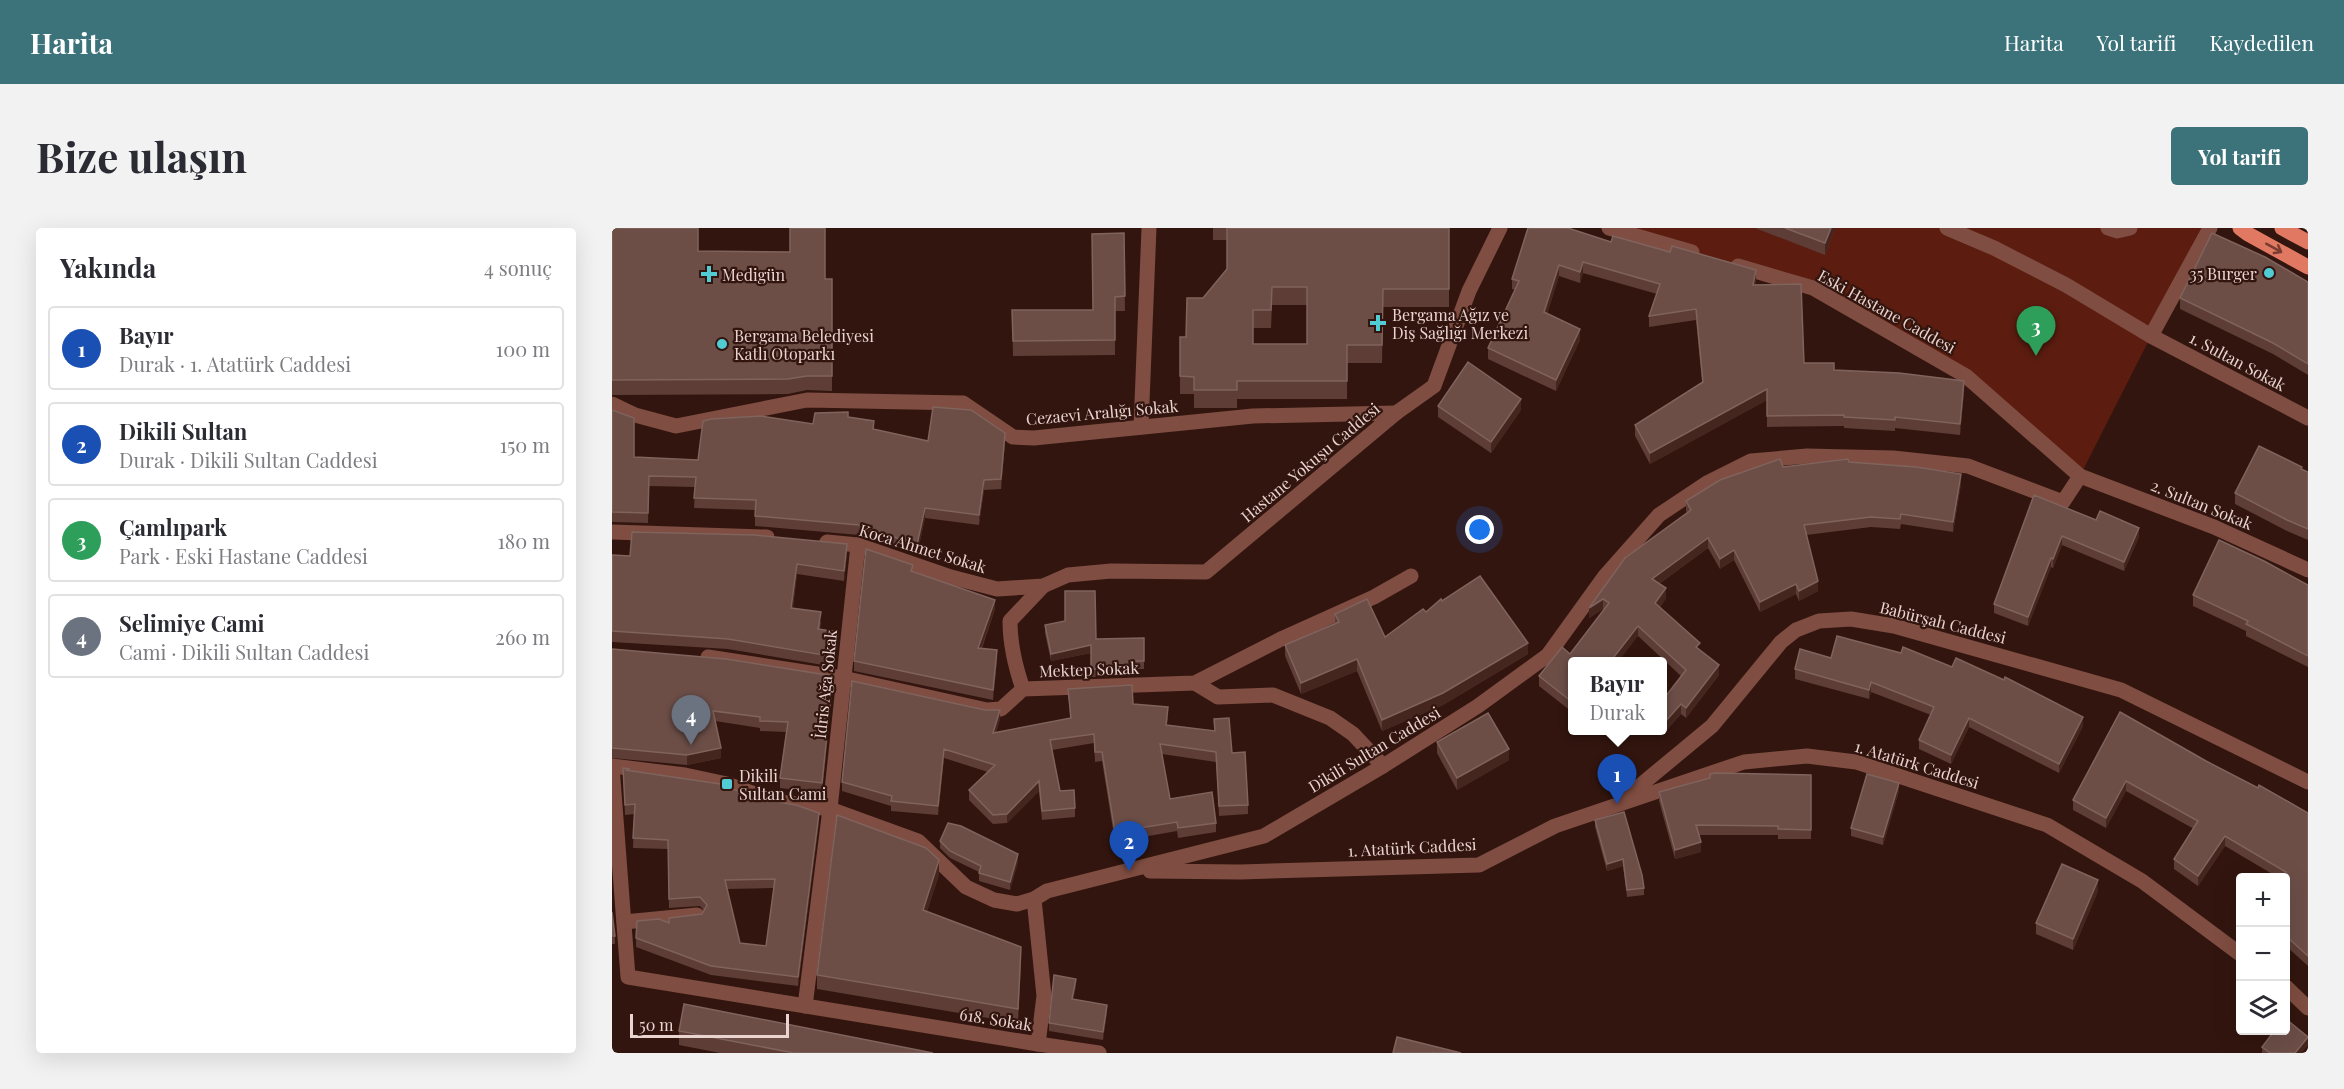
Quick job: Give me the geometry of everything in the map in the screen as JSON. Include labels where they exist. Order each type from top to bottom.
[{"type":"main road","points":[[2240,228],[2308,267]]},
{"type":"main road","points":[[2282,228],[2308,242]]},
{"type":"street","points":[[1141,427],[1149,228]]},
{"type":"street","name":"Hastane Yokuşu Caddesi","points":[[1043,586],[1068,575],[1111,571],[1206,572],[1396,413],[1434,386],[1469,291],[1500,228]]},
{"type":"street","name":"Eski Hastane Caddesi","points":[[1609,228],[1813,288],[1966,376],[2080,476]]},
{"type":"street","name":"1. Sultan Sokak","points":[[1947,228],[1994,248],[2066,285],[2151,336],[2308,418]]},
{"type":"street","points":[[2108,228],[2117,231],[2130,228]]},
{"type":"street","points":[[2151,336],[2210,228]]},
{"type":"street","name":"Cezaevi Aralığı Sokak","points":[[612,404],[635,415],[676,426],[807,400],[963,403],[1013,437],[1045,437],[1252,416],[1396,413]]},
{"type":"street","name":"Dikili Sultan Caddesi","points":[[612,766],[685,775],[727,784],[775,801],[830,809],[918,841],[966,887],[994,900],[1017,904],[1034,899],[1047,891],[1264,836],[1383,766],[1478,706],[1548,655],[1605,576],[1659,515],[1707,483],[1751,461],[1807,456],[1893,458],[1968,466],[2063,502],[2080,476]]},
{"type":"street","name":"2. Sultan Sokak","points":[[2080,476],[2214,527],[2308,570]]},
{"type":"street","points":[[612,532],[738,534],[783,538]]},
{"type":"street","name":"Koca Ahmet Sokak","points":[[815,541],[858,545],[951,577],[997,589],[1043,586]]},
{"type":"street","name":"İdris Ağa Sokak","points":[[805,1006],[830,809],[858,545]]},
{"type":"street","name":"Mektep Sokak","points":[[693,656],[727,659],[843,678],[987,710],[1001,710],[1023,688],[1195,683],[1283,638],[1374,597],[1411,576]]},
{"type":"street","points":[[1023,688],[1010,641],[1010,621],[1043,586]]},
{"type":"street","name":"Babürşah Caddesi","points":[[1617,804],[1712,726],[1781,642],[1796,630],[1819,621],[1851,619],[1894,626],[2121,690],[2308,782]]},
{"type":"street","points":[[1195,683],[1218,697],[1273,694],[1330,718],[1353,734],[1383,766]]},
{"type":"street","name":"1. Atatürk Caddesi","points":[[1129,872],[1240,872],[1479,865],[1555,826],[1617,804],[1744,762],[1807,756],[1856,762],[2047,825],[2142,881],[2236,950]]},
{"type":"street","points":[[612,766],[624,922],[697,915]]},
{"type":"street","name":"618. Sokak","points":[[624,922],[628,977],[1038,1044],[1044,996],[1034,899]]},
{"type":"street","points":[[2290,991],[2308,1008]]},
{"type":"street","points":[[1038,1044],[1099,1053]]},
{"type":"shaded area","points":[[1609,228],[2210,228],[2151,336],[2080,476],[1966,376],[1813,288]]},
{"type":"building","name":"Bergama Belediyesi Katlı Otoparkı","points":[[612,228],[698,228],[698,251],[790,252],[790,228],[825,228],[825,279],[832,279],[832,376],[788,379],[612,380]]},
{"type":"building","points":[[1227,228],[1449,228],[1449,289],[1383,289],[1382,345],[1347,345],[1347,381],[1237,381],[1237,390],[1194,390],[1194,377],[1180,376],[1180,337],[1186,337],[1187,298],[1203,298],[1227,269]],"holes":[[[1272,287],[1307,287],[1307,344],[1253,344],[1253,310],[1271,310]]]},
{"type":"building","points":[[1528,228],[1568,228],[1611,242],[1613,236],[1670,252],[1672,246],[1756,270],[1753,285],[1801,284],[1804,363],[1834,363],[1834,370],[1899,373],[1964,381],[1960,424],[1895,417],[1895,420],[1844,417],[1844,415],[1767,416],[1767,389],[1650,453],[1635,425],[1703,382],[1696,309],[1649,316],[1660,284],[1583,262],[1580,272],[1559,265],[1544,312],[1580,329],[1556,380],[1488,348],[1519,281],[1512,279]]},
{"type":"building","points":[[1785,228],[1831,228],[1825,243]]},
{"type":"building","points":[[1124,233],[1125,296],[1115,297],[1115,340],[1013,341],[1012,310],[1093,310],[1092,234]]},
{"type":"building","points":[[2212,233],[2265,257],[2308,282],[2308,364],[2273,343],[2180,298]]},
{"type":"building","points":[[1468,362],[1521,399],[1491,442],[1438,406]]},
{"type":"building","points":[[933,407],[971,410],[1005,433],[1001,479],[984,480],[979,515],[925,508],[917,545],[859,525],[755,516],[756,500],[694,498],[696,477],[649,476],[648,513],[612,512],[612,410],[634,418],[634,457],[698,460],[703,421],[711,419],[761,416],[813,424],[815,413],[848,412],[848,417],[874,421],[873,429],[928,441]]},
{"type":"building","points":[[2259,446],[2308,472],[2308,529],[2235,493]]},
{"type":"building","points":[[1780,459],[1783,467],[1848,459],[1849,462],[1916,467],[1961,474],[1953,522],[1901,514],[1900,519],[1871,517],[1804,525],[1818,581],[1799,591],[1796,584],[1760,602],[1734,550],[1720,559],[1708,538],[1652,579],[1666,588],[1655,603],[1700,643],[1696,647],[1719,665],[1686,708],[1681,704],[1667,720],[1667,695],[1686,670],[1638,626],[1614,657],[1568,657],[1568,699],[1539,676],[1562,647],[1570,654],[1609,603],[1603,599],[1589,608],[1625,558],[1691,510],[1686,501],[1720,480]]},
{"type":"building","points":[[2034,495],[2096,520],[2100,511],[2139,528],[2124,562],[2062,536],[2028,617],[1994,604]]},
{"type":"building","points":[[632,532],[754,535],[847,544],[844,571],[797,564],[791,608],[821,612],[818,629],[838,632],[835,657],[728,639],[612,631],[612,555],[630,556]]},
{"type":"building","points":[[2219,540],[2308,585],[2308,656],[2246,624],[2248,621],[2193,595]]},
{"type":"building","points":[[866,549],[913,565],[911,571],[995,600],[978,648],[997,650],[993,690],[854,661]]},
{"type":"building","points":[[1480,576],[1528,643],[1443,693],[1382,720],[1357,659],[1301,683],[1285,645],[1339,622],[1335,614],[1367,599],[1385,637],[1423,609],[1426,612],[1441,599],[1442,601]]},
{"type":"building","points":[[1065,591],[1095,591],[1096,639],[1144,638],[1144,661],[1131,661],[1131,668],[1091,669],[1091,645],[1051,654],[1045,625],[1065,621]]},
{"type":"building","points":[[1837,636],[1901,653],[1903,647],[1952,667],[1956,658],[2004,680],[2005,677],[2083,717],[2059,764],[1969,718],[1951,755],[1919,740],[1934,707],[1871,682],[1869,690],[1795,669],[1800,649],[1831,658]]},
{"type":"building","points":[[612,649],[726,659],[833,676],[822,783],[780,778],[788,722],[760,721],[760,717],[713,711],[721,748],[687,755],[612,748]]},
{"type":"building","points":[[852,681],[985,710],[1000,710],[993,733],[1071,718],[1068,689],[1132,685],[1133,704],[1168,707],[1166,725],[1215,731],[1214,719],[1229,718],[1232,753],[1245,752],[1248,805],[1219,806],[1216,752],[1160,744],[1170,799],[1212,792],[1216,823],[1178,828],[1177,822],[1115,832],[1102,752],[1095,752],[1094,734],[1050,740],[1060,791],[1074,790],[1075,808],[1042,811],[1039,781],[1007,814],[993,815],[969,790],[995,765],[944,749],[938,806],[891,801],[892,796],[842,782]]},
{"type":"building","points":[[2120,712],[2206,761],[2258,788],[2259,785],[2308,813],[2308,956],[2290,940],[2290,873],[2286,873],[2225,836],[2198,876],[2174,859],[2198,821],[2126,781],[2106,818],[2073,800]]},
{"type":"building","points":[[1488,713],[1509,749],[1457,778],[1437,742]]},
{"type":"building","points":[[623,768],[727,785],[728,788],[819,813],[798,977],[711,966],[636,938],[637,921],[659,919],[669,923],[669,918],[702,914],[707,905],[700,897],[669,899],[668,840],[633,838],[635,804],[625,805]],"holes":[[[775,879],[766,946],[740,943],[725,880]]]},
{"type":"building","points":[[1710,774],[1811,775],[1811,830],[1778,829],[1778,826],[1696,825],[1701,842],[1675,850],[1659,792],[1710,778]]},
{"type":"building","points":[[1867,774],[1899,783],[1883,837],[1851,828]]},
{"type":"building","points":[[1624,812],[1644,888],[1627,890],[1623,859],[1607,864],[1595,820]]},
{"type":"building","points":[[837,815],[926,848],[939,860],[923,910],[1021,947],[1018,1009],[817,975]]},
{"type":"building","points":[[948,823],[961,826],[1018,854],[1010,882],[979,873],[981,866],[950,851],[940,841]]},
{"type":"building","points":[[2062,864],[2098,880],[2073,939],[2036,923]]},
{"type":"building","points":[[612,912],[615,936],[612,936]]},
{"type":"building","points":[[1054,975],[1076,979],[1072,999],[1107,1005],[1103,1032],[1049,1023]]},
{"type":"building","points":[[684,1004],[933,1053],[794,1053],[679,1031]]},
{"type":"building","points":[[2290,1022],[2308,1037],[2295,1053],[2270,1053],[2262,1047],[2271,1035],[2290,1035]]},
{"type":"building","points":[[1397,1037],[1461,1053],[1393,1053]]},
{"type":"place","name":"35 Burger","points":[[2269,273]]},
{"type":"place","name":"Medigün","points":[[709,274]]},
{"type":"place","name":"Bergama Ağız ve Diş Sağlığı Merkezi","points":[[1378,323]]},
{"type":"place","name":"Bergama Belediyesi Katlı Otoparkı","points":[[722,344]]},
{"type":"place","name":"Çamlıpark","points":[[2036,356]]},
{"type":"place","name":"Selimiye Cami","points":[[691,745]]},
{"type":"place","name":"Dikili Sultan Cami","points":[[727,784]]},
{"type":"place","name":"Bayır","points":[[1617,804]]},
{"type":"place","name":"Dikili Sultan","points":[[1129,871]]}]
